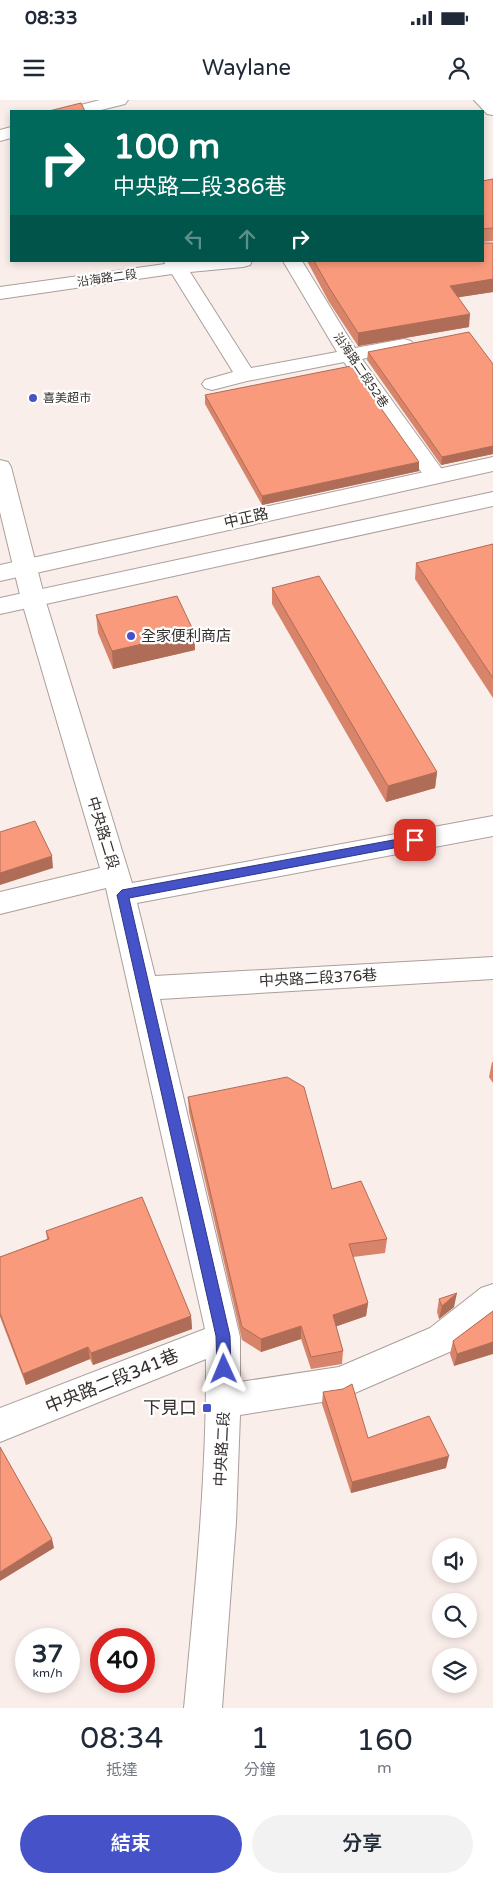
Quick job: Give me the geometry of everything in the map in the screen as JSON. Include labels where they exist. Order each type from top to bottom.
[{"type":"street","points":[[85,110],[119,100]]},
{"type":"street","points":[[483,100],[493,110]]},
{"type":"street","name":"沿海路二段","points":[[0,293],[175,265],[226,262]]},
{"type":"street","name":"沿海路二段52巷","points":[[293,262],[350,356],[435,475]]},
{"type":"street","points":[[175,265],[245,375]]},
{"type":"street","points":[[212,384],[245,375],[427,341]]},
{"type":"street","name":"中正路","points":[[12,570],[435,475],[493,464]]},
{"type":"street","name":"中央路二段","points":[[0,467],[12,570],[32,599],[119,885],[223,1336],[224,1401],[215,1565],[203,1708]]},
{"type":"street","points":[[0,606],[493,499]]},
{"type":"street","points":[[0,903],[493,826]]},
{"type":"street","name":"中央路二段376巷","points":[[142,988],[493,968]]},
{"type":"street","points":[[224,1401],[341,1383],[442,1339],[493,1299]]},
{"type":"street","name":"中央路二段341巷","points":[[0,1426],[223,1336]]},
{"type":"building","points":[[81,103],[84,110],[53,110]]},
{"type":"building","points":[[493,179],[493,228],[484,229],[484,181]]},
{"type":"building","points":[[484,243],[493,243],[493,279],[450,286],[470,314],[358,333],[315,262],[484,262]]},
{"type":"building","points":[[469,332],[493,364],[493,446],[442,457],[368,352]]},
{"type":"building","points":[[351,366],[419,462],[262,496],[205,395]]},
{"type":"building","points":[[493,544],[493,678],[416,563]]},
{"type":"building","points":[[319,576],[437,772],[388,786],[272,588]]},
{"type":"building","points":[[177,596],[194,632],[112,651],[96,615]]},
{"type":"building","points":[[35,821],[52,856],[0,873],[0,832]]},
{"type":"building","points":[[287,1077],[304,1087],[332,1189],[361,1181],[387,1239],[349,1244],[368,1303],[333,1315],[343,1351],[311,1357],[301,1326],[261,1339],[242,1327],[188,1097]]},
{"type":"building","points":[[142,1197],[191,1316],[91,1353],[88,1347],[23,1374],[0,1313],[0,1257],[49,1239],[46,1231]]},
{"type":"building","points":[[457,1293],[442,1306],[439,1299]]},
{"type":"building","points":[[493,1311],[493,1342],[457,1354],[453,1341]]},
{"type":"building","points":[[352,1384],[368,1438],[429,1416],[449,1456],[352,1482],[323,1392],[343,1389]]},
{"type":"building","points":[[0,1447],[52,1539],[0,1572]]},
{"type":"place","name":"喜美超市","points":[[33,398]]},
{"type":"place","name":"全家便利商店","points":[[131,636]]},
{"type":"place","name":"下見口","points":[[207,1408]]},
{"type":"route","points":[[224,1369],[223,1336],[122,895],[415,840]]}]
